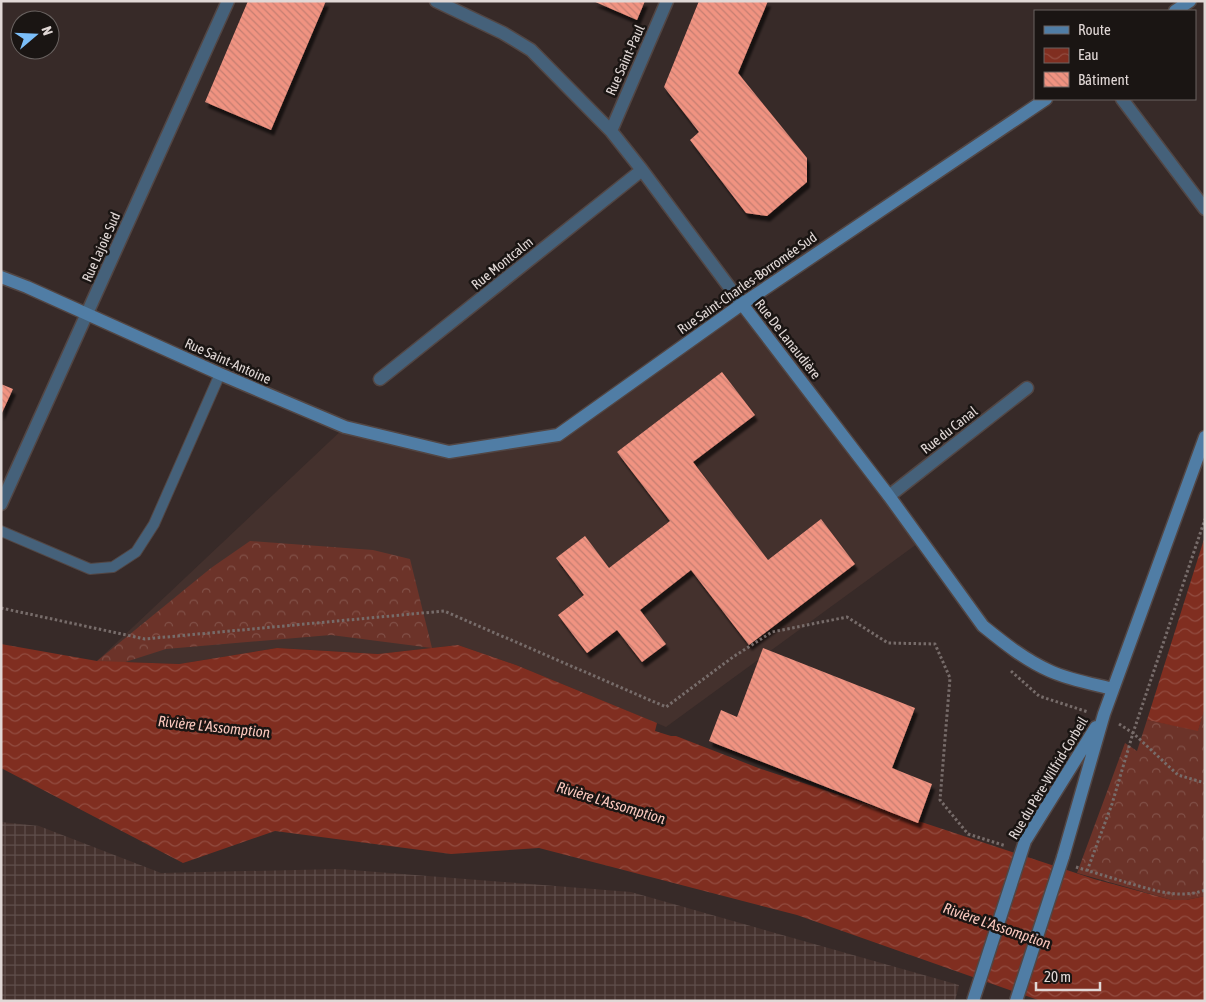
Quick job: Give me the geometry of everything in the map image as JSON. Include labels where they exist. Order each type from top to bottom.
[{"type":"street","name":"Rue Lajoie Sud","points":[[1,504],[228,1]]},
{"type":"street","name":"Rue De Lanaudière","points":[[436,1],[503,33],[531,50],[611,131],[889,496],[983,626],[1031,662],[1052,672],[1113,689]]},
{"type":"street","name":"Rue Saint-Paul","points":[[611,131],[668,1]]},
{"type":"street","points":[[1176,10],[1190,1]]},
{"type":"street","name":"Rue Saint-Charles-Borromée Sud","points":[[450,452],[558,435],[742,304],[1045,100]]},
{"type":"street","points":[[1123,100],[1205,209]]},
{"type":"street","name":"Rue Montcalm","points":[[380,379],[642,170]]},
{"type":"street","name":"Rue Saint-Antoine","points":[[1,276],[220,374],[345,427],[450,452]]},
{"type":"street","name":"Rue du Canal","points":[[889,496],[1027,388]]},
{"type":"street","name":"Rue du Père-Wilfrid-Corbeil","points":[[1016,1001],[1066,861],[1104,714],[1205,437]]},
{"type":"street","name":"Rue du Père-Wilfrid-Corbeil","points":[[973,1001],[1025,841],[1104,714]]},
{"type":"lane","points":[[1,531],[90,569],[113,567],[136,552],[154,524],[220,374]]},
{"type":"path","points":[[1087,871],[1112,804],[1133,733],[1205,518]]},
{"type":"path","points":[[1,608],[145,640],[444,611],[666,707],[732,657],[772,632],[847,617],[888,643],[935,644],[950,678],[940,800],[968,834],[1006,846]]},
{"type":"path","points":[[1133,733],[1178,774],[1205,783]]},
{"type":"path","points":[[1066,861],[1087,871],[1159,891],[1182,894],[1197,893],[1205,890]]},
{"type":"shaded area","points":[[742,304],[921,541],[666,727],[516,665],[458,645],[378,654],[277,648],[179,664],[97,661],[345,427],[449,452],[558,435]]},
{"type":"shaded area","points":[[1,822],[39,826],[161,873],[339,869],[631,892],[959,985],[955,1001],[1,1001]]},
{"type":"green space","points":[[250,541],[373,550],[410,559],[432,648],[331,635],[166,649],[116,665],[97,661],[211,568]]},
{"type":"green space","points":[[1205,708],[1205,896],[1186,900],[1172,900],[1077,873],[1125,743],[1137,751],[1147,720],[1198,730]]},
{"type":"water","points":[[1205,536],[1205,708],[1198,731],[1147,720]]},
{"type":"water","name":"Rivière L'Assomption","points":[[1,644],[97,661],[179,664],[277,648],[378,654],[458,645],[516,665],[657,723],[655,731],[676,736],[761,769],[1094,879],[1172,900],[1186,900],[1205,896],[1205,1001],[1041,1001],[797,915],[539,848],[451,854],[275,831],[183,863],[1,768]]},
{"type":"building","points":[[248,1],[326,1],[271,130],[205,102]]},
{"type":"building","points":[[593,1],[645,1],[637,20]]},
{"type":"building","points":[[699,1],[768,1],[738,73],[807,158],[807,182],[767,216],[746,213],[690,140],[699,132],[664,87]]},
{"type":"building","points":[[722,372],[755,415],[693,462],[768,560],[821,519],[855,564],[749,645],[691,570],[640,610],[666,644],[642,662],[617,630],[587,653],[558,615],[584,595],[556,558],[585,536],[609,568],[670,521],[617,452]]},
{"type":"building","points":[[1,384],[13,389],[1,415]]},
{"type":"building","points":[[763,648],[915,708],[892,768],[932,784],[918,823],[709,741],[721,710],[737,717]]}]
